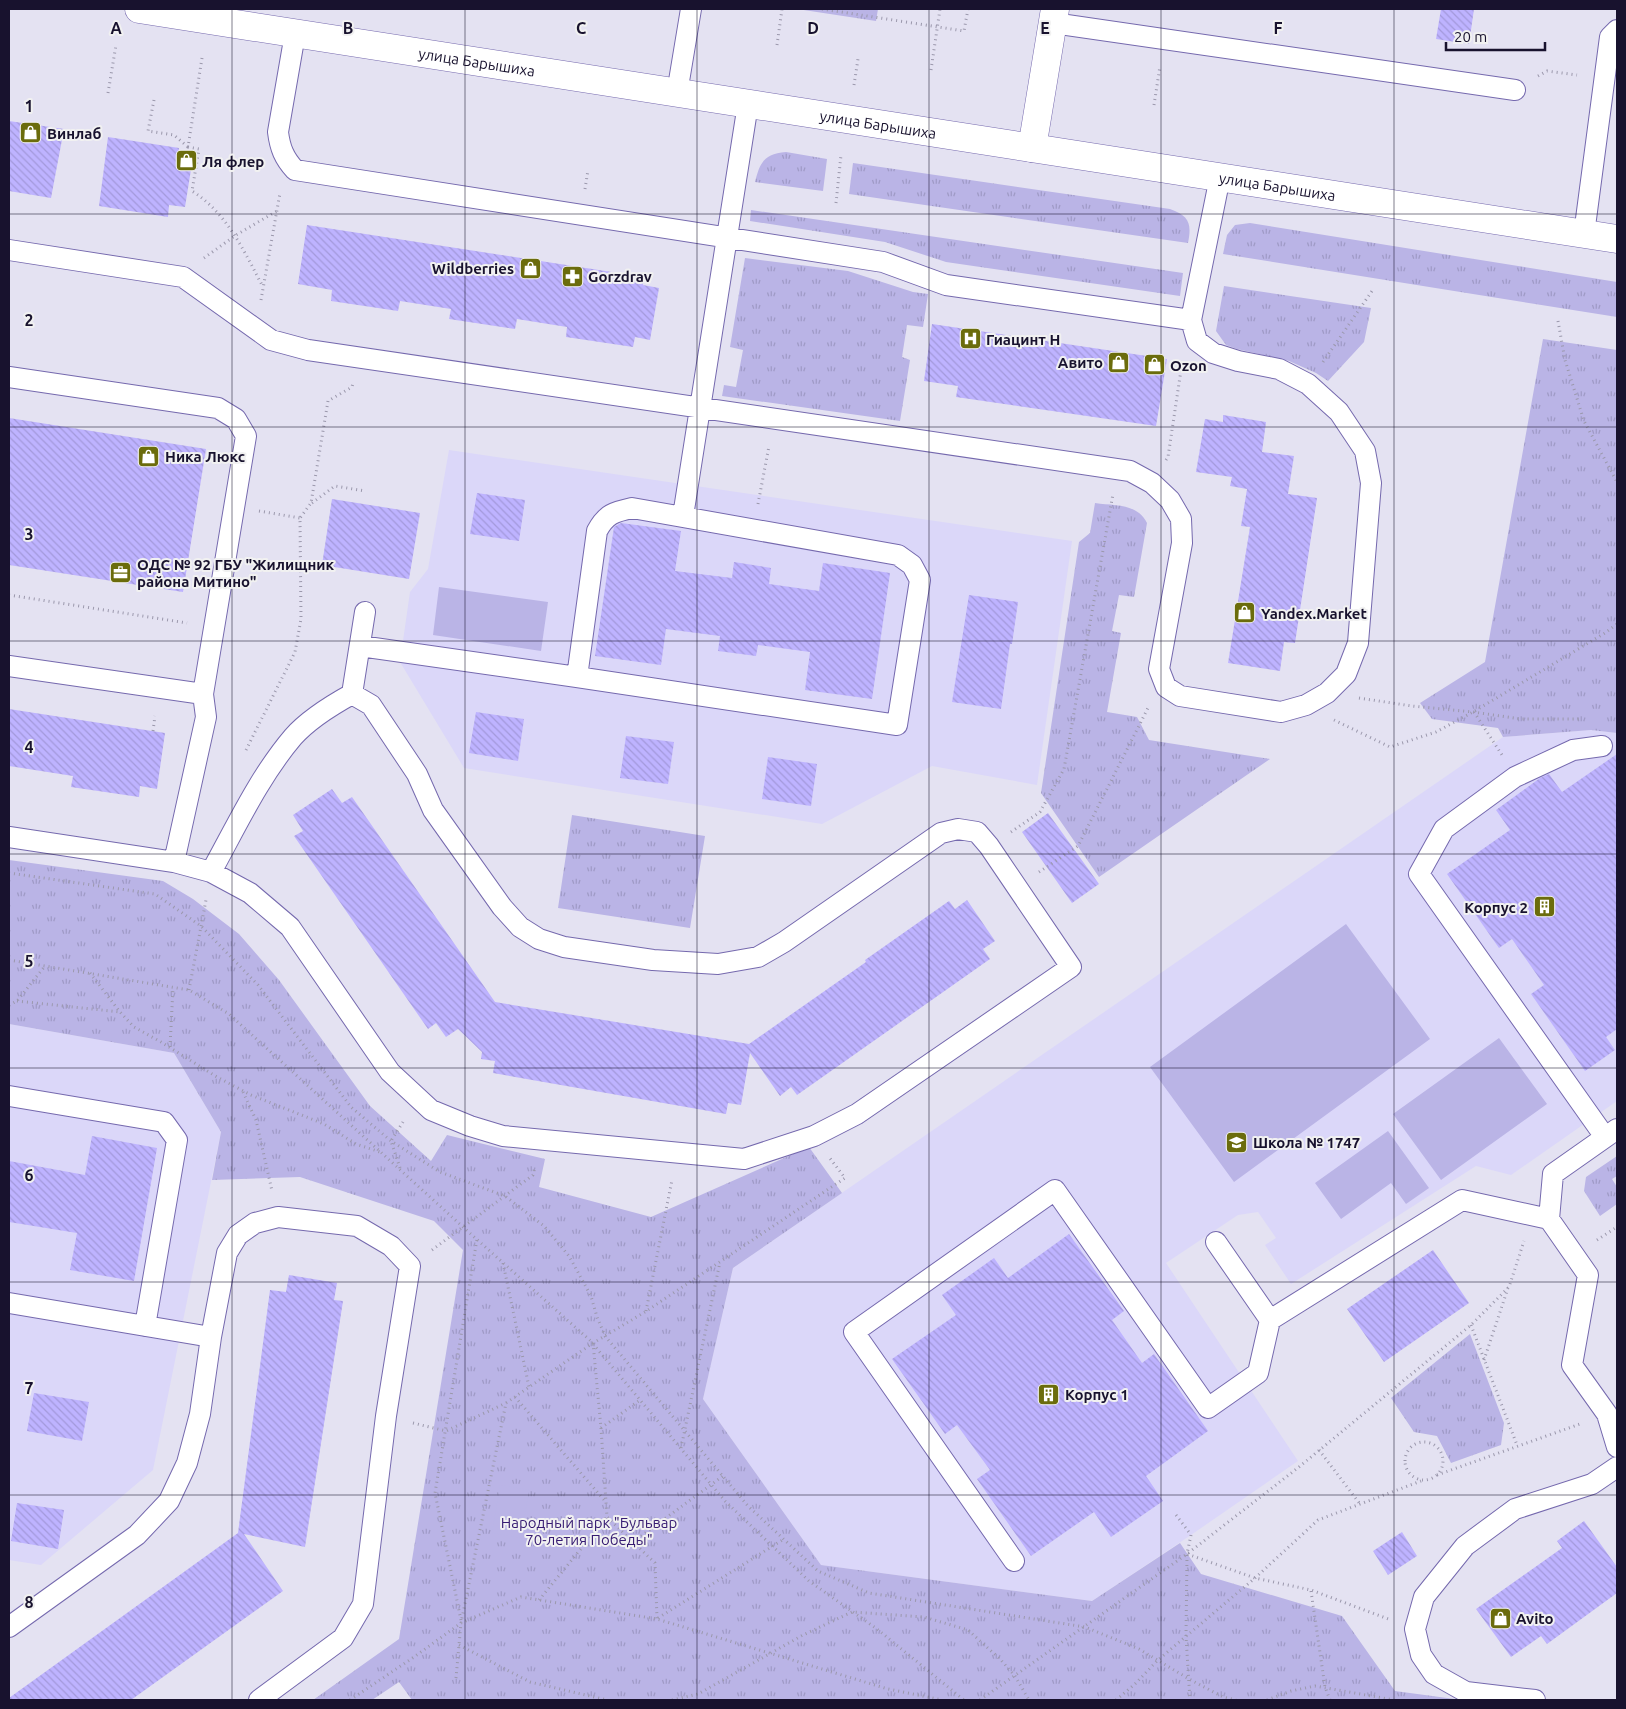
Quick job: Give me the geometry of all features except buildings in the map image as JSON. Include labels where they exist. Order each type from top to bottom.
[{"type":"main road","name":"улица Барышиха","points":[[139,9],[1617,240]]},
{"type":"main road","points":[[1032,148],[1054,16]]},
{"type":"lane","points":[[676,93],[691,9]]},
{"type":"lane","points":[[1054,16],[1164,39],[1515,90]]},
{"type":"lane","points":[[1584,234],[1610,37],[1617,30]]},
{"type":"lane","points":[[295,34],[278,132],[280,146],[286,160],[295,170],[883,262],[946,285],[1191,320]]},
{"type":"lane","points":[[683,516],[748,104]]},
{"type":"lane","points":[[9,250],[183,276],[271,340],[308,350],[1130,471],[1152,482],[1170,500],[1181,518],[1182,543],[1160,669],[1166,687],[1180,696],[1281,712],[1306,705],[1327,693],[1346,674],[1358,643],[1371,483],[1365,451],[1339,412],[1308,384],[1279,369],[1238,361],[1213,353],[1197,341],[1191,320],[1220,177]]},
{"type":"lane","points":[[9,377],[218,408],[236,418],[246,436],[203,694],[206,717],[174,862]]},
{"type":"lane","points":[[360,646],[577,678],[897,724],[920,580],[912,565],[898,555],[632,508],[616,511],[604,518],[597,531],[577,678]]},
{"type":"lane","points":[[352,694],[365,612]]},
{"type":"lane","points":[[9,666],[203,694]]},
{"type":"lane","points":[[9,837],[174,862],[211,872],[250,893],[290,927],[390,1072],[431,1110],[470,1126],[503,1136],[744,1160],[814,1136],[857,1114],[1072,966],[989,846],[977,832],[958,829],[941,833],[784,942],[758,957],[718,964],[653,960],[564,947],[539,939],[520,927],[502,907],[433,810],[417,774],[371,705],[352,694]]},
{"type":"lane","points":[[211,872],[269,768],[294,736],[331,705],[352,694]]},
{"type":"lane","points":[[1602,746],[1573,750],[1515,777],[1444,830],[1419,874],[1611,1133],[1554,1174],[1549,1219],[1588,1275],[1572,1366],[1607,1414],[1617,1446]]},
{"type":"lane","points":[[9,1096],[164,1122],[177,1140],[145,1326]]},
{"type":"lane","points":[[1014,1561],[854,1332],[1055,1190],[1208,1408],[1258,1372],[1270,1320],[1462,1200],[1549,1219]]},
{"type":"lane","points":[[9,1627],[137,1535],[169,1501],[187,1462],[200,1414],[210,1337],[226,1252],[238,1235],[256,1223],[278,1217],[357,1226],[391,1246],[410,1266],[386,1416],[362,1604],[343,1638],[259,1700]]},
{"type":"lane","points":[[1216,1242],[1270,1320]]},
{"type":"lane","points":[[9,1303],[210,1337]]},
{"type":"lane","points":[[1535,1700],[1466,1692],[1434,1674],[1421,1655],[1415,1629],[1424,1597],[1464,1546],[1516,1509],[1592,1484],[1617,1467]]},
{"type":"path","points":[[777,45],[782,9]]},
{"type":"path","points":[[822,9],[964,31],[968,9]]},
{"type":"path","points":[[931,70],[940,9]]},
{"type":"path","points":[[1154,105],[1164,39]]},
{"type":"path","points":[[108,93],[116,45]]},
{"type":"path","points":[[188,147],[202,58]]},
{"type":"path","points":[[854,85],[858,58]]},
{"type":"path","points":[[1515,90],[1547,71],[1604,79]]},
{"type":"path","points":[[154,100],[148,131],[174,135],[188,147],[199,149],[192,192],[207,201],[236,236],[263,287]]},
{"type":"path","points":[[836,203],[841,155]]},
{"type":"path","points":[[256,328],[281,187],[295,170]]},
{"type":"path","points":[[183,276],[201,260],[277,211]]},
{"type":"path","points":[[1308,384],[1372,291]]},
{"type":"path","points":[[1558,321],[1565,360],[1584,421],[1617,482]]},
{"type":"path","points":[[1152,482],[1168,457],[1181,370],[1197,341]]},
{"type":"path","points":[[311,503],[328,401],[352,387],[357,358]]},
{"type":"path","points":[[753,529],[774,419]]},
{"type":"path","points":[[989,846],[1040,812],[1064,769],[1117,469]]},
{"type":"path","points":[[244,754],[295,652],[301,619],[300,518],[311,503],[335,486],[365,491]]},
{"type":"path","points":[[275,514],[300,518]]},
{"type":"path","points":[[9,595],[215,628]]},
{"type":"path","points":[[1306,705],[1390,747],[1436,732],[1473,712],[1605,634],[1617,624]]},
{"type":"path","points":[[1018,887],[1078,846],[1146,709],[1166,687]]},
{"type":"path","points":[[1327,693],[1412,706],[1521,719],[1587,719]]},
{"type":"path","points":[[1473,712],[1496,743],[1515,777]]},
{"type":"path","points":[[153,731],[155,716]]},
{"type":"path","points":[[189,990],[211,872]]},
{"type":"path","points":[[9,873],[155,894],[201,926],[258,985],[351,1107],[391,1141],[440,1172],[506,1196],[544,1226],[569,1256],[591,1296],[605,1336],[748,1506],[818,1571],[869,1593],[1085,1627],[1140,1649],[1189,1679],[1223,1696],[1236,1700]]},
{"type":"path","points":[[9,960],[189,990],[230,1014],[383,1152],[462,1227],[593,1343],[725,1501],[809,1581],[877,1630],[964,1700]]},
{"type":"path","points":[[9,1005],[17,1001],[45,966]]},
{"type":"path","points":[[90,973],[134,1027],[243,1091],[324,1124],[356,1144],[383,1152]]},
{"type":"path","points":[[170,1048],[173,988]]},
{"type":"path","points":[[17,1001],[120,1012]]},
{"type":"path","points":[[243,1091],[256,1120],[278,1217]]},
{"type":"path","points":[[400,1169],[391,1141],[418,1098]]},
{"type":"path","points":[[386,1416],[446,1431],[506,1403],[593,1343],[646,1312],[845,1178],[814,1136]]},
{"type":"path","points":[[410,1266],[533,1175],[541,1139]]},
{"type":"path","points":[[646,1312],[678,1153]]},
{"type":"path","points":[[1484,1360],[1524,1241],[1549,1219]]},
{"type":"path","points":[[462,1623],[435,1493],[477,1239]]},
{"type":"path","points":[[681,1448],[720,1262]]},
{"type":"path","points":[[503,1263],[529,1387]]},
{"type":"path","points":[[980,1700],[1187,1554],[1319,1450],[1471,1325],[1509,1287]]},
{"type":"path","points":[[1471,1325],[1517,1445]]},
{"type":"path","points":[[538,1600],[606,1517],[601,1428],[593,1343]]},
{"type":"path","points":[[515,1397],[606,1502]]},
{"type":"path","points":[[601,1428],[640,1400]]},
{"type":"path","points":[[456,1678],[462,1623],[506,1403]]},
{"type":"path","points":[[1116,1700],[1135,1684],[1158,1660],[1255,1578],[1318,1520],[1517,1445],[1607,1414]]},
{"type":"path","points":[[1421,1481],[1407,1471],[1404,1463],[1406,1454],[1418,1442],[1434,1445],[1441,1451],[1442,1468],[1437,1475]]},
{"type":"path","points":[[1319,1450],[1360,1504]]},
{"type":"path","points":[[633,1542],[723,1476]]},
{"type":"path","points":[[1176,1515],[1191,1535],[1187,1554],[1186,1636],[1190,1700]]},
{"type":"path","points":[[606,1517],[655,1564],[657,1619]]},
{"type":"path","points":[[657,1619],[784,1539]]},
{"type":"path","points":[[1187,1554],[1255,1578],[1311,1590],[1415,1629]]},
{"type":"path","points":[[1311,1590],[1325,1687],[1330,1700]]},
{"type":"path","points":[[350,1700],[462,1623],[521,1598],[657,1619],[888,1689],[942,1700]]},
{"type":"path","points":[[672,1700],[698,1694],[803,1635],[852,1612],[924,1617],[968,1630],[1000,1659],[1015,1676],[1028,1700]]},
{"type":"path","points":[[459,1645],[530,1682],[607,1700]]},
{"type":"path","points":[[1266,1700],[1291,1690],[1315,1686],[1394,1700]]},
{"type":"shaded area","points":[[449,450],[1072,541],[1037,785],[932,766],[822,824],[464,768],[400,662],[410,592],[428,569]]},
{"type":"shaded area","name":"Школа № 1747","points":[[1591,730],[1617,733],[1617,1101],[1511,1175],[1476,1166],[1291,1284],[1265,1245],[1276,1238],[1258,1212],[1238,1215],[1166,1263],[1298,1461],[1092,1601],[821,1565],[703,1399],[733,1268],[1503,737]]},
{"type":"shaded area","points":[[9,1024],[174,1053],[221,1132],[153,1470],[41,1565],[9,1560]]},
{"type":"green space","points":[[797,9],[878,9],[876,21]]},
{"type":"green space","points":[[786,152],[827,159],[823,191],[755,182],[764,160],[773,155]]},
{"type":"green space","points":[[853,163],[1170,209],[1181,214],[1188,221],[1190,230],[1188,243],[849,194]]},
{"type":"green space","points":[[751,210],[1183,273],[1180,296],[946,262],[885,242],[750,221]]},
{"type":"green space","points":[[1250,223],[1617,282],[1617,317],[1223,254],[1227,235],[1235,225]]},
{"type":"green space","points":[[745,258],[848,271],[913,292],[928,294],[923,327],[907,325],[902,357],[910,360],[900,421],[722,396],[724,385],[736,387],[743,350],[730,347]]},
{"type":"green space","points":[[1224,286],[1371,308],[1364,342],[1328,381],[1316,373],[1289,361],[1226,345],[1216,331]]},
{"type":"green space","points":[[1543,339],[1617,350],[1617,733],[1591,730],[1503,737],[1498,728],[1432,719],[1420,703],[1485,662]]},
{"type":"green space","points":[[1095,503],[1118,505],[1131,509],[1143,517],[1147,523],[1134,597],[1119,595],[1112,631],[1121,633],[1107,712],[1137,717],[1149,740],[1270,759],[1099,877],[1041,793],[1079,542],[1090,533]]},
{"type":"green space","points":[[439,587],[548,602],[541,651],[433,635]]},
{"type":"green space","points":[[572,815],[705,836],[690,928],[558,908]]},
{"type":"green space","name":"Народный парк \"Бульвар 70-летия Победы\"","points":[[9,860],[163,881],[193,899],[239,934],[279,980],[370,1106],[431,1161],[447,1135],[545,1159],[539,1187],[651,1217],[809,1147],[842,1193],[733,1268],[703,1399],[821,1565],[1092,1601],[1180,1543],[1201,1574],[1342,1616],[1395,1691],[1462,1700],[412,1700],[399,1682],[372,1700],[313,1700],[399,1639],[463,1250],[434,1221],[300,1177],[212,1180],[221,1132],[174,1053],[9,1024]]},
{"type":"green space","points":[[1346,924],[1430,1039],[1234,1182],[1150,1067]]},
{"type":"green space","points":[[1499,1038],[1547,1104],[1441,1180],[1393,1114]]},
{"type":"green space","points":[[1388,1131],[1429,1188],[1406,1204],[1391,1183],[1341,1219],[1315,1183]]},
{"type":"green space","points":[[1617,1156],[1617,1176],[1612,1179],[1617,1187],[1617,1204],[1600,1216],[1584,1191],[1586,1177]]},
{"type":"green space","points":[[1470,1334],[1504,1423],[1501,1445],[1451,1463],[1437,1436],[1414,1432],[1391,1398]]},
{"type":"green space","points":[[500,1485],[529,1490],[521,1538],[492,1533]]},
{"type":"place","name":"Винлаб","points":[[31,133]]},
{"type":"place","name":"Ля флер","points":[[186,161]]},
{"type":"place","name":"Wildberries","points":[[530,268]]},
{"type":"place","name":"Gorzdrav","points":[[572,276]]},
{"type":"place","name":"Гиацинт Н","points":[[970,339]]},
{"type":"place","name":"Авито","points":[[1119,362]]},
{"type":"place","name":"Ozon","points":[[1154,365]]},
{"type":"place","name":"Ника Люкс","points":[[149,456]]},
{"type":"place","name":"ОДС № 92 ГБУ \"Жилищник района Митино\"","points":[[121,573]]},
{"type":"place","name":"Yandex.Market","points":[[1245,613]]},
{"type":"place","name":"Корпус 2","points":[[1544,907]]},
{"type":"place","name":"Школа № 1747","points":[[1237,1142]]},
{"type":"place","name":"Корпус 1","points":[[1049,1394]]},
{"type":"place","name":"Avito","points":[[1500,1618]]}]
